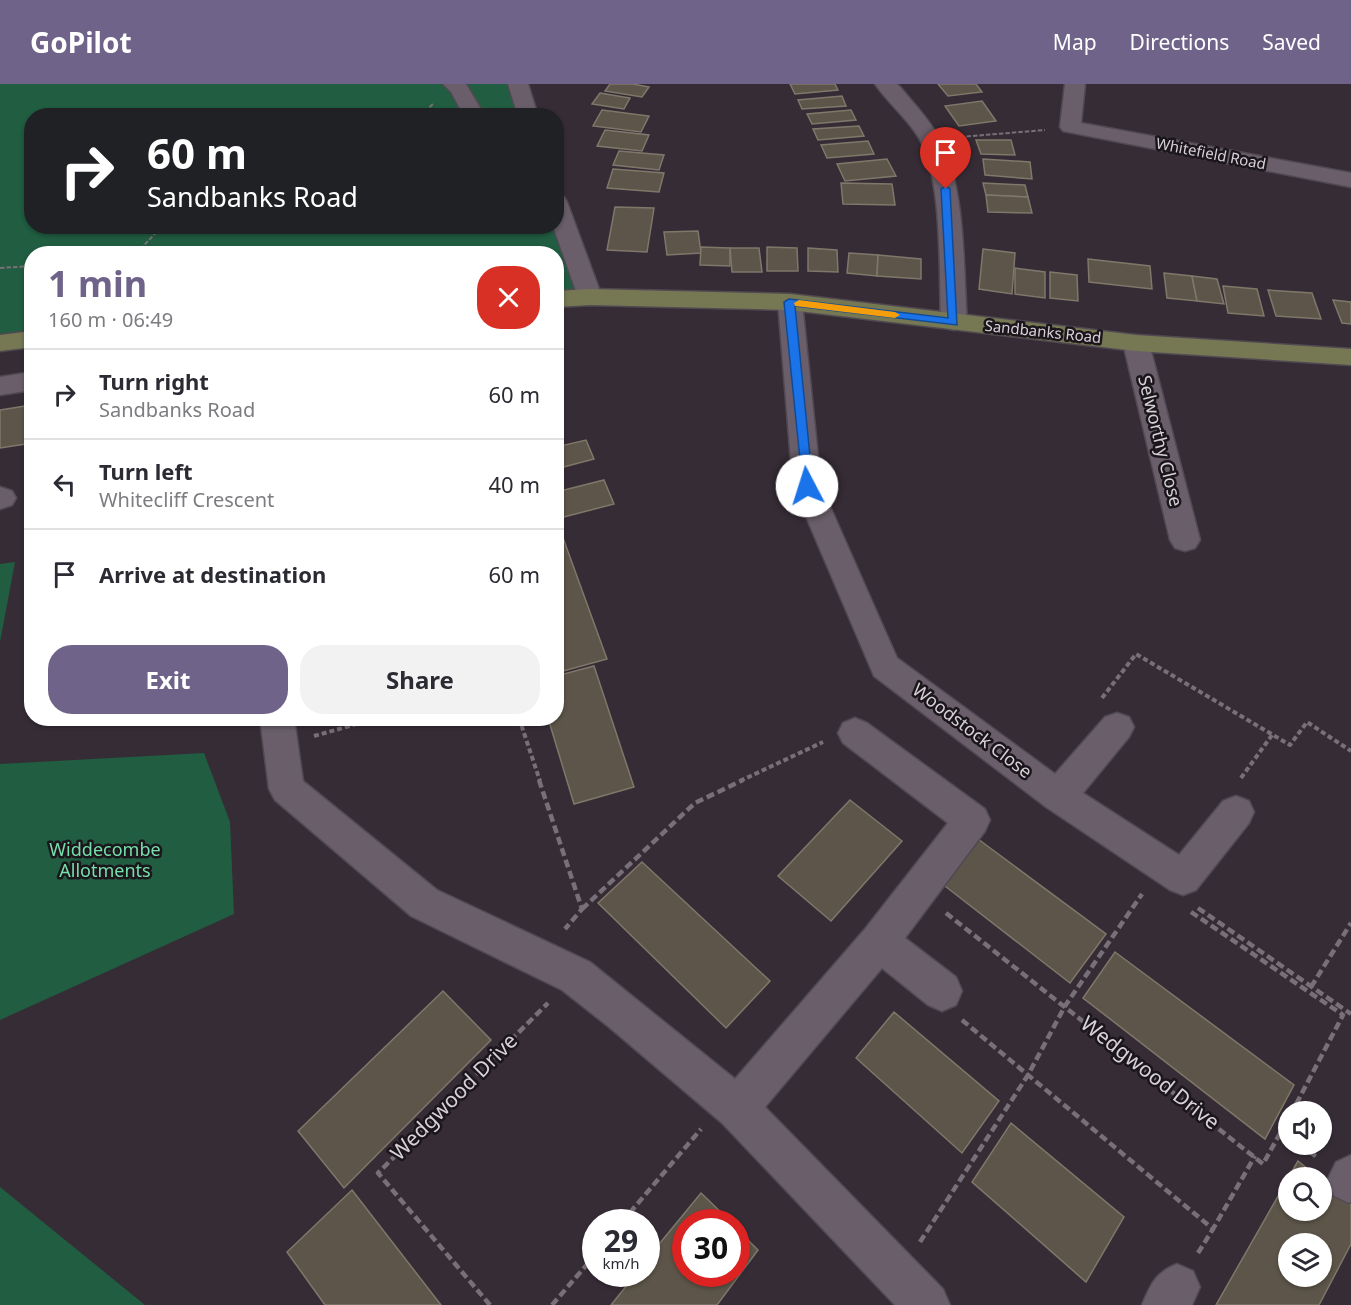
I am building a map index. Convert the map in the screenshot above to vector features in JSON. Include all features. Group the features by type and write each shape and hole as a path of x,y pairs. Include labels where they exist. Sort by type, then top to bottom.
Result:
{"main road":[{"name":"Sandbanks Road","path":"564,299 590,297 789,302 1136,343 1351,357"},
{"path":"0,343 24,340"}],"street":[{"path":"453,84 459,88 470,108"},
{"path":"518,84 526,108"},
{"path":"885,84 894,92 929,138 936,154 946,189 954,322"},
{"name":"Whitefield Road","path":"1075,84 1070,128 1351,180"},
{"path":"564,224 590,297"},
{"name":"Woodstock Close","path":"789,302 807,486 885,667 1186,894"},
{"name":"Selworthy Close","path":"1136,343 1185,540"},
{"path":"0,386 24,382"},
{"path":"1058,796 1116,727"},
{"path":"279,732 288,789 424,903 576,976 732,1104 927,1305"},
{"path":"732,1104 879,942 972,820 855,733"},
{"path":"1186,894 1236,812"},
{"path":"879,942 942,991"}],"path":[{"path":"929,138 1029,132"},
{"path":"143,246 155,234"},
{"path":"0,268 24,266"},
{"path":"1136,654 1290,745 1307,722 1351,751"},
{"path":"279,732 321,726"},
{"path":"522,726 582,909"},
{"path":"542,958 582,909 695,802 841,734 855,733"},
{"path":"1236,812 1230,793 1272,735"},
{"name":"Wedgwood Drive","path":"917,890 1255,1156"},
{"path":"899,1275 1028,1075 1065,1006 1142,893"},
{"path":"1186,894 1187,901 1351,1014"},
{"path":"1186,894 1343,1016 1298,1101"},
{"path":"1311,987 1351,923"},
{"name":"Wedgwood Drive","path":"490,1305 378,1173 576,976"},
{"path":"942,991 955,1014 1213,1229 1255,1156 1263,1164 1278,1138"},
{"path":"634,1209 732,1104"},
{"path":"552,1305 582,1270"}],"green space":[{"path":"0,84 518,84 526,108 24,108 24,234 560,234 590,297 564,299 564,246 24,246 24,340 0,343"},
{"path":"15,562 0,642 0,564"},
{"name":"Widdecombe Allotments","path":"204,753 230,822 234,914 0,1020 0,764"},
{"path":"0,1187 145,1305 0,1305"}],"building":[{"path":"610,84 649,87 642,97 605,91"},
{"path":"790,84 835,84 838,90 795,94"},
{"path":"938,84 976,84 982,92 948,96"},
{"path":"600,93 630,98 624,109 592,104"},
{"path":"842,96 846,106 802,109 798,100"},
{"path":"982,101 996,121 959,126 945,106"},
{"path":"602,110 649,116 641,132 593,126"},
{"path":"851,110 856,120 812,124 807,114"},
{"path":"859,126 864,136 818,140 813,129"},
{"path":"605,130 649,135 642,151 597,146"},
{"path":"976,140 1011,140 1015,155 981,154"},
{"path":"868,141 874,154 827,158 821,145"},
{"path":"619,151 664,155 659,170 613,165"},
{"path":"887,159 896,176 845,181 837,164"},
{"path":"983,159 1030,162 1032,179 985,175"},
{"path":"613,169 664,173 659,192 607,188"},
{"path":"841,183 892,184 895,205 843,204"},
{"path":"983,183 1025,185 1028,197 986,195"},
{"path":"986,195 1028,197 1032,213 988,212"},
{"path":"615,207 654,208 647,252 607,250"},
{"path":"698,231 701,253 667,255 664,232"},
{"path":"701,247 730,248 730,266 700,265"},
{"path":"767,247 797,248 798,271 767,271"},
{"path":"730,248 759,248 762,272 732,272"},
{"path":"808,248 837,250 838,272 808,271"},
{"path":"983,249 1015,253 1012,294 979,289"},
{"path":"849,253 878,255 877,276 847,273"},
{"path":"878,255 921,259 921,279 877,276"},
{"path":"1088,259 1150,266 1152,289 1089,282"},
{"path":"1015,268 1045,272 1045,298 1015,294"},
{"path":"1050,272 1077,275 1078,301 1050,298"},
{"path":"1164,273 1192,276 1197,301 1167,298"},
{"path":"1192,276 1217,279 1224,304 1197,301"},
{"path":"1223,286 1257,289 1264,316 1228,313"},
{"path":"1268,290 1312,293 1321,319 1276,316"},
{"path":"1333,300 1351,302 1351,324 1342,323"},
{"path":"24,406 24,444 0,448 0,410"},
{"path":"586,440 594,459 564,467 564,445"},
{"path":"604,480 614,504 564,517 564,490"},
{"path":"564,541 607,659 564,671"},
{"path":"594,666 634,787 574,804 550,726 564,726 564,674"},
{"path":"850,800 902,841 831,921 778,876"},
{"path":"978,839 1106,934 1070,983 941,883"},
{"path":"642,862 770,981 726,1028 598,903"},
{"path":"1115,952 1294,1085 1285,1101 1278,1101 1278,1115 1265,1139 1083,998"},
{"path":"443,991 491,1040 344,1188 298,1131"},
{"path":"894,1012 999,1101 962,1153 856,1058"},
{"path":"1011,1123 1124,1217 1086,1282 972,1182"},
{"path":"1298,1161 1305,1167 1294,1167"},
{"path":"1332,1188 1351,1203 1351,1244 1332,1280 1332,1233 1278,1233 1278,1287 1328,1287 1319,1305 1216,1305 1278,1196 1278,1221 1332,1221"},
{"path":"352,1190 441,1305 325,1305 287,1252"},
{"path":"701,1193 718,1209 688,1209"},
{"path":"672,1228 672,1287 730,1287 717,1305 611,1305 626,1287 660,1287 660,1243"},
{"path":"750,1242 758,1250 750,1261"}],"slow traffic":[{"path":"799,303 895,315"}],"route":[{"path":"807,486 789,302 954,322 946,189"}]}
